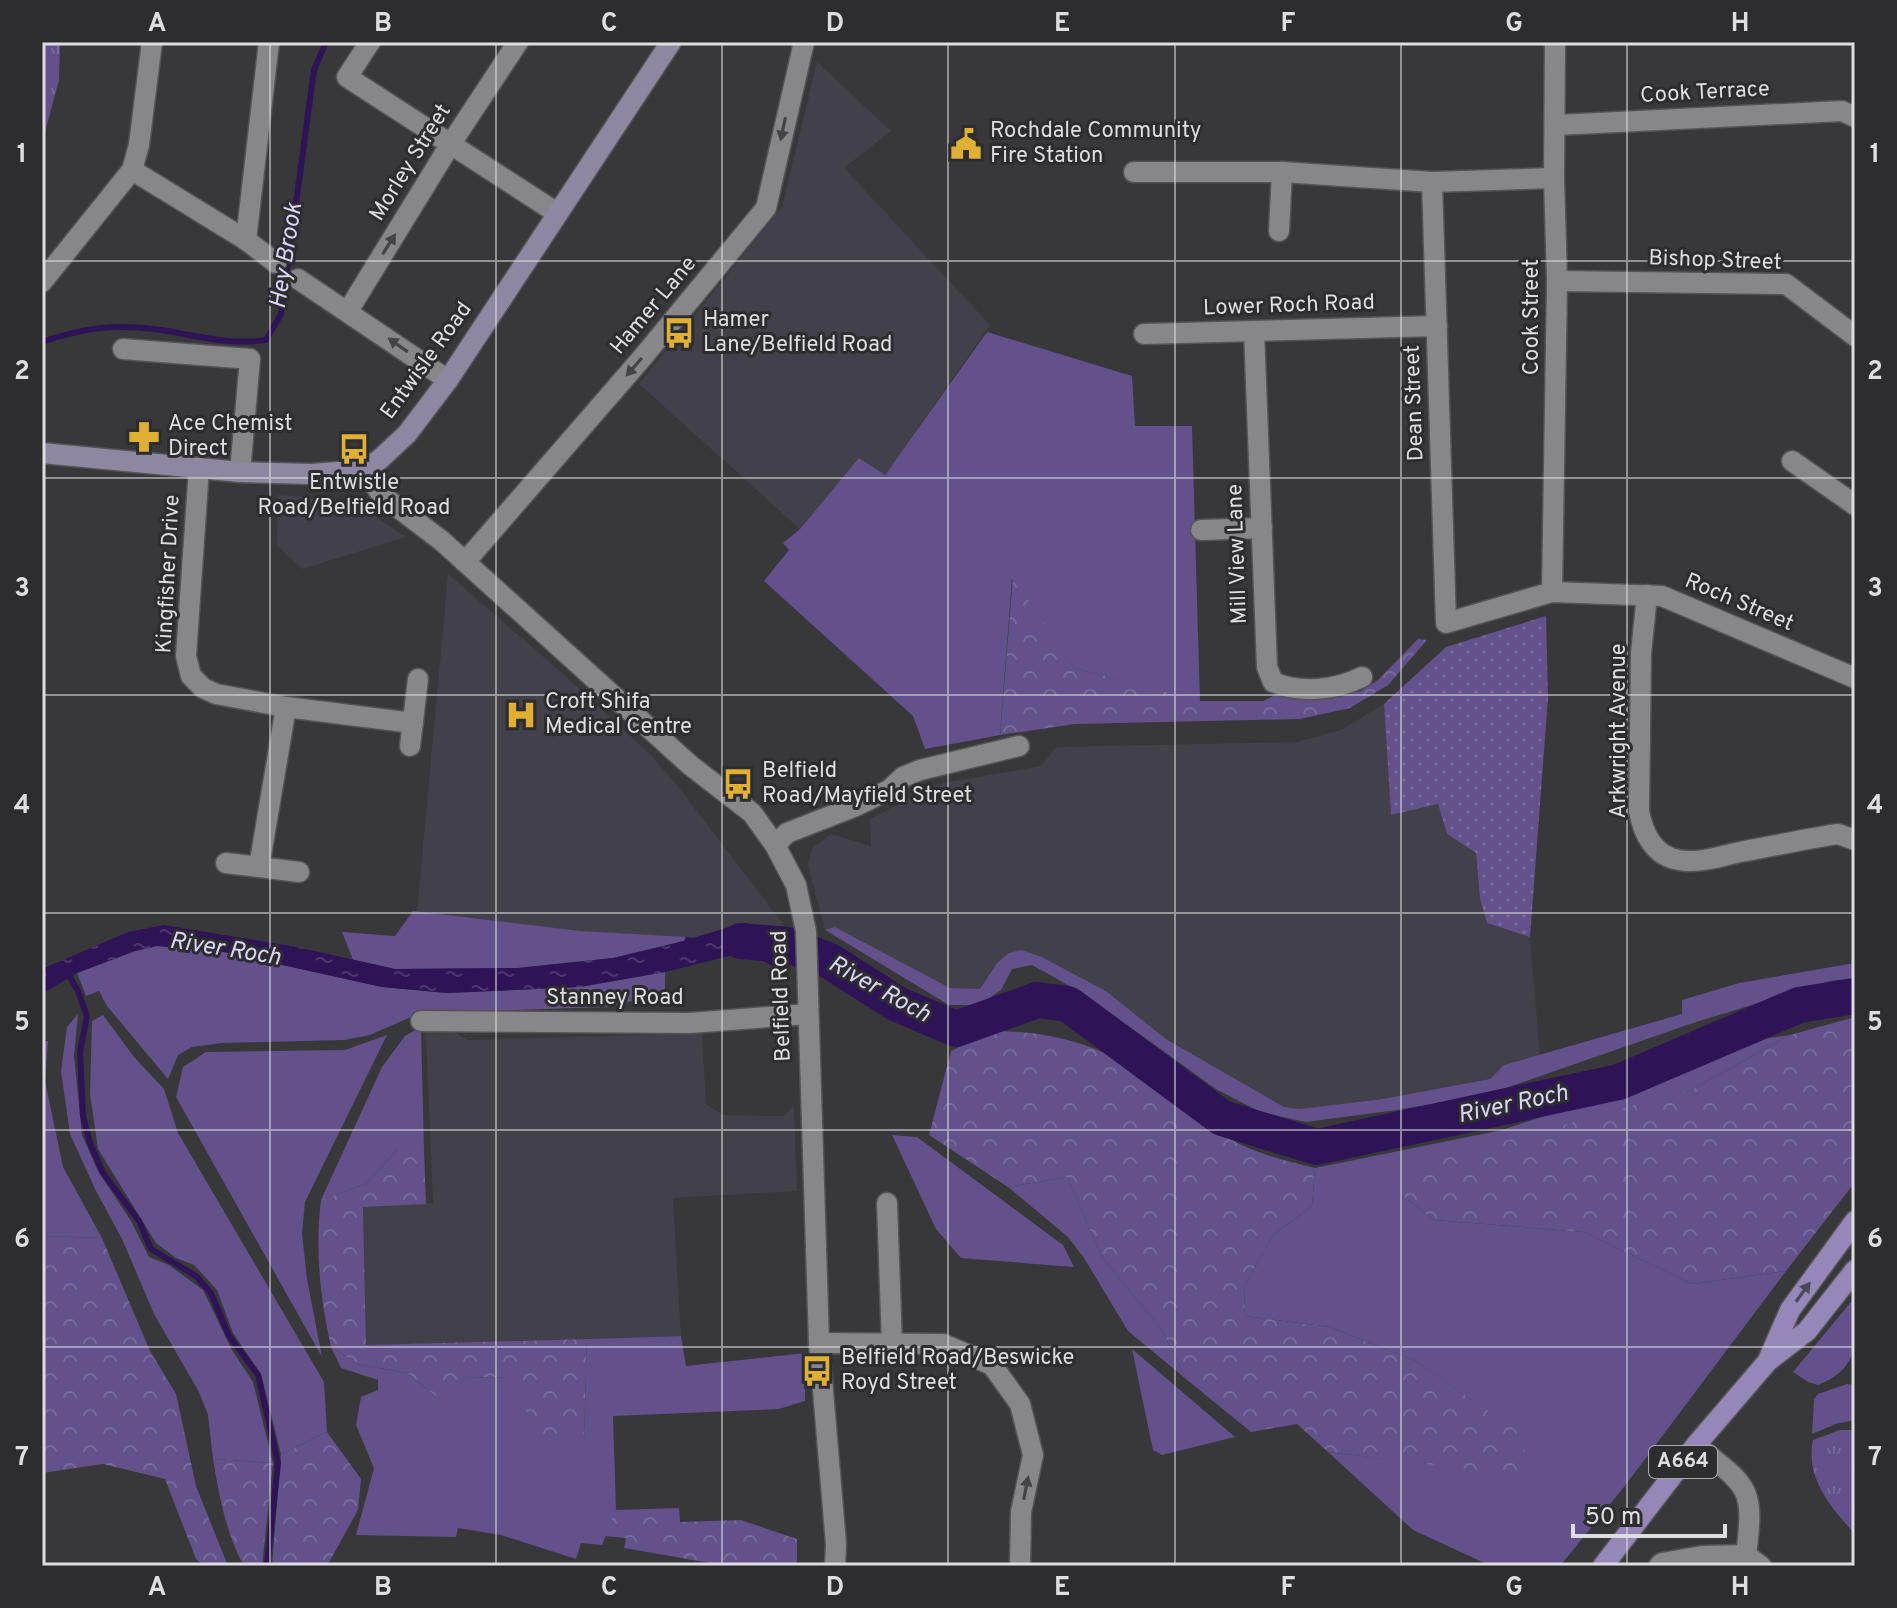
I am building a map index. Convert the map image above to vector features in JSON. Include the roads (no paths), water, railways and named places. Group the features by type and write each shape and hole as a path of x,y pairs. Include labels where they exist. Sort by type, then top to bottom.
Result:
{"main road":[{"name":"Entwisle Road","path":"363,470 407,434 448,380 671,42"},
{"path":"42,453 240,472 312,474 363,470"},
{"name":"A664","path":"1768,1361 1790,1310 1855,1221"},
{"name":"A664","path":"1603,1566 1696,1445 1768,1361 1807,1331 1855,1270"}],"street":[{"path":"42,282 132,170 139,145 152,42"},
{"path":"246,240 269,42"},
{"path":"370,42 347,77 557,213"},
{"name":"Morley Street","path":"348,311 450,145 518,42"},
{"name":"Cook Street","path":"1552,592 1557,281 1555,42"},
{"name":"Hamer Lane","path":"465,562 642,358 766,208 802,47"},
{"name":"Cook Terrace","path":"1557,125 1842,111 1855,117"},
{"path":"132,170 246,240 276,263"},
{"path":"1134,172 1282,172 1432,182 1554,178"},
{"path":"1279,231 1282,172"},
{"name":"Dean Street","path":"1432,182 1446,623"},
{"path":"298,279 448,380"},
{"name":"Bishop Street","path":"1557,281 1786,284 1855,336"},
{"name":"Lower Roch Road","path":"1144,334 1437,326"},
{"name":"Mill View Lane","path":"1254,331 1267,667 1273,682 1284,687 1333,687 1362,677"},
{"path":"123,349 250,359 240,472"},
{"path":"1792,461 1855,505"},
{"name":"Kingfisher Drive","path":"199,468 186,656 191,676 203,688 216,694 286,707 413,723"},
{"name":"Belfield Road","path":"363,470 384,497 465,562 690,765 752,813 775,845 796,885 806,931 819,1343 836,1544 835,1566"},
{"path":"1201,530 1262,528"},
{"name":"Roch Street","path":"1446,623 1552,592 1662,596 1855,678"},
{"name":"Arkwright Avenue","path":"1647,595 1641,653 1639,811 1642,829 1651,842 1663,855 1679,860 1705,859 1838,834 1855,840"},
{"path":"410,746 418,679"},
{"path":"259,867 286,707"},
{"path":"775,845 787,833 856,806 920,770 1019,746"},
{"path":"226,863 299,872"},
{"name":"Stanney Road","path":"421,1021 690,1023 808,1014"},
{"path":"887,1203 892,1344"},
{"path":"819,1343 943,1344 992,1365 1020,1404 1033,1455 1021,1512 1020,1566"},
{"path":"1659,1566 1702,1556 1754,1560 1751,1508 1747,1493 1734,1477 1696,1445"}],"water":[{"path":"742,923 787,929 788,974 763,961 737,954 665,972 580,987 447,993 382,987 219,951 157,946 77,973 42,994 42,969 128,932 164,925 297,947 395,969 518,968 613,958"}],"waterway":[{"name":"Hey Brook","path":"42,342 84,330 110,327 154,329 223,340 266,340 281,314 314,70 326,42"},
{"name":"River Roch","path":"741,941 788,945 828,960 897,1004 956,1029 1037,1000 1068,1004 1222,1118 1317,1147 1619,1082 1799,1005 1855,996"},
{"path":"67,972 87,1016 80,1052 83,1116 103,1173 139,1221 151,1249 196,1276 211,1293 229,1336 258,1375 278,1463 267,1566"}],"place":[{"name":"Rochdale Community Fire Station","path":"966,144"},
{"name":"Hamer Lane/Belfield Road","path":"679,333"},
{"name":"Ace Chemist Direct","path":"144,437"},
{"name":"Entwistle Road/Belfield Road","path":"354,449"},
{"name":"Croft Shifa Medical Centre","path":"521,715"},
{"name":"Belfield Road/Mayfield Street","path":"738,784"},
{"name":"Belfield Road/Beswicke Royd Street","path":"817,1371"}]}
